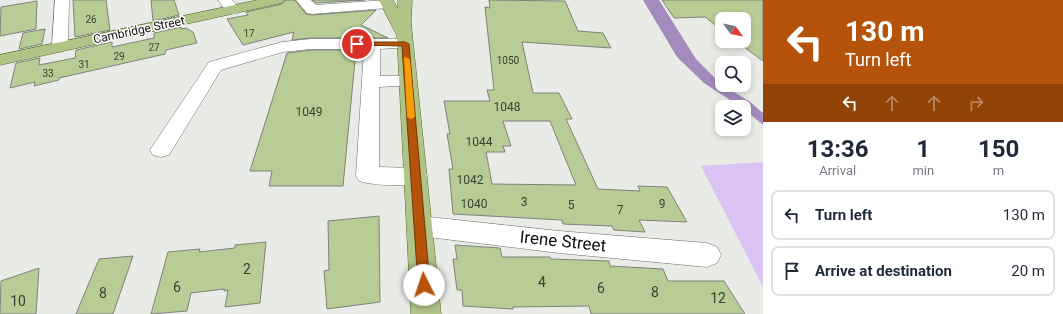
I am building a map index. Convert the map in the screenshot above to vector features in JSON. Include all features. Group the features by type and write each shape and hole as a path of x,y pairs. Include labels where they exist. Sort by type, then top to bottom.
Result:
{"main road":[{"name":"Cambridge Street","path":"0,60 229,5 268,1"},
{"path":"393,1 405,42 426,314"}],"street":[{"path":"60,46 62,0"},
{"path":"303,0 312,10 393,1"},
{"path":"161,150 216,66 282,47 311,44 372,44 405,42"},
{"path":"372,44 367,175 416,176"},
{"path":"371,82 408,82"},
{"name":"Irene Street","path":"420,226 707,255"}],"shaded area":[{"path":"643,0 659,0 696,59 715,78 715,90 704,83 677,57"},
{"path":"718,92 734,92 747,100 730,100"},
{"path":"751,103 763,113 763,125 751,115"},
{"path":"763,162 763,287 701,166"}],"building":[{"path":"73,0 106,0 110,30 75,37"},
{"path":"151,0 174,0 179,15 153,21"},
{"path":"285,0 295,0 306,14 312,15 376,10 361,25 388,38 311,38 292,40 294,32 243,45 227,19 248,15 246,12 282,4"},
{"path":"312,0 365,0 316,3"},
{"path":"489,0 565,1 578,31 603,33 611,48 522,42 533,93 559,93 572,119 566,119 598,189 640,191 638,186 667,187 687,222 639,220 645,232 614,230 612,226 563,224 562,220 453,214 449,169 453,169 447,134 450,134 444,101 490,101 487,90 494,90 485,7 490,8","holes":["503,121 550,121 576,185 492,184 486,152 505,152 503,146 511,146"]},
{"path":"662,0 763,0 763,61 745,48 751,48 751,12 715,12 715,25 705,17 674,18"},
{"path":"37,1 36,29 0,36 1,7"},
{"path":"181,27 181,29 186,28 193,32 197,43 166,50 165,54 59,78 59,80 34,86 35,82 10,88 16,63 40,58 39,65 75,58 76,50 112,42 112,47 154,38 154,33"},
{"path":"45,29 42,44 19,49 23,33"},
{"path":"311,50 356,50 343,186 269,186 272,171 250,171 287,53"},
{"path":"379,216 380,302 327,309 324,271 329,270 328,221"},
{"path":"266,242 260,303 225,307 228,290 224,291 224,289 191,293 187,311 151,314 168,252 200,249 199,252 235,248 235,245"},
{"path":"455,245 500,248 502,257 550,257 551,259 609,261 610,266 663,269 668,281 724,281 745,314 591,314 589,306 513,307 513,309 463,306 462,290 457,290 453,259 457,259"},
{"path":"133,256 113,314 76,314 99,259"},
{"path":"39,268 36,314 0,314 1,281"}],"slow traffic":[{"path":"407,59 411,117"}],"route":[{"path":"357,44 405,44 424,285"}]}
